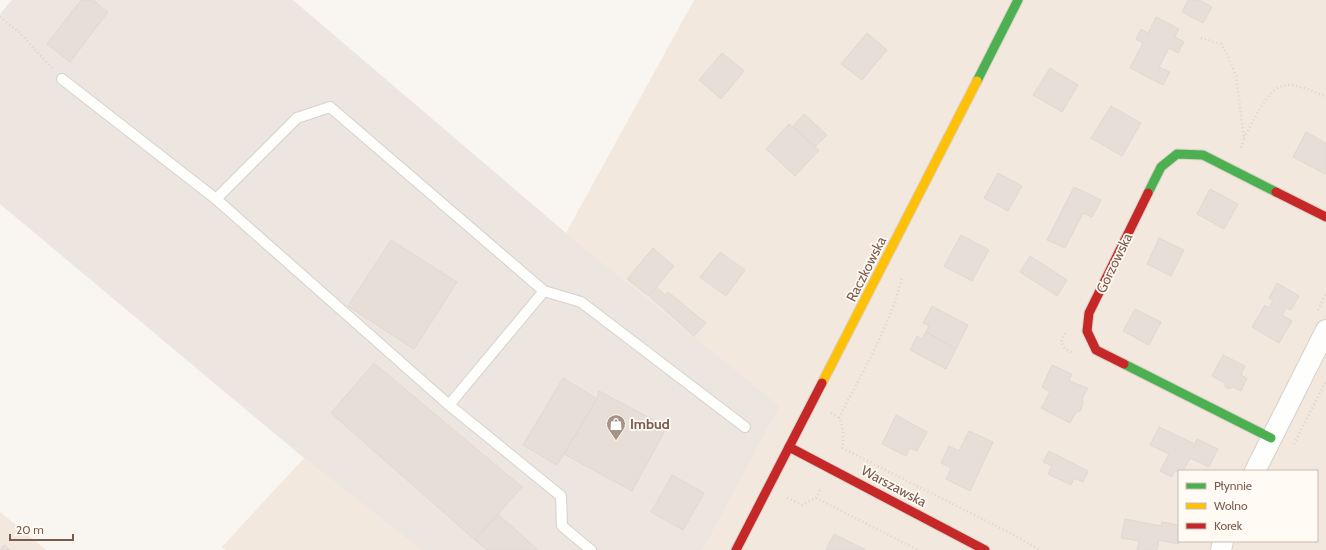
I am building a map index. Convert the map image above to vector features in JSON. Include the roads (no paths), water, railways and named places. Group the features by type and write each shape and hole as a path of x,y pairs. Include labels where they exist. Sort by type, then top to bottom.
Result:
{"street":[{"name":"Raczkowska","path":"736,550 1018,0"},
{"name":"Gorzowska","path":"1271,438 1096,350 1087,331 1089,314 1160,167 1177,154 1203,155 1326,217"},
{"path":"1255,470 1326,330"},
{"name":"Warszawska","path":"790,447 985,550"}],"lane":[{"path":"62,79 216,198 449,405 561,496 562,526 591,550"},
{"path":"216,198 297,118 330,107 544,291 581,302 745,427"},
{"path":"449,405 544,291"}],"place":[{"name":"Imbud","path":"616,441"}]}
